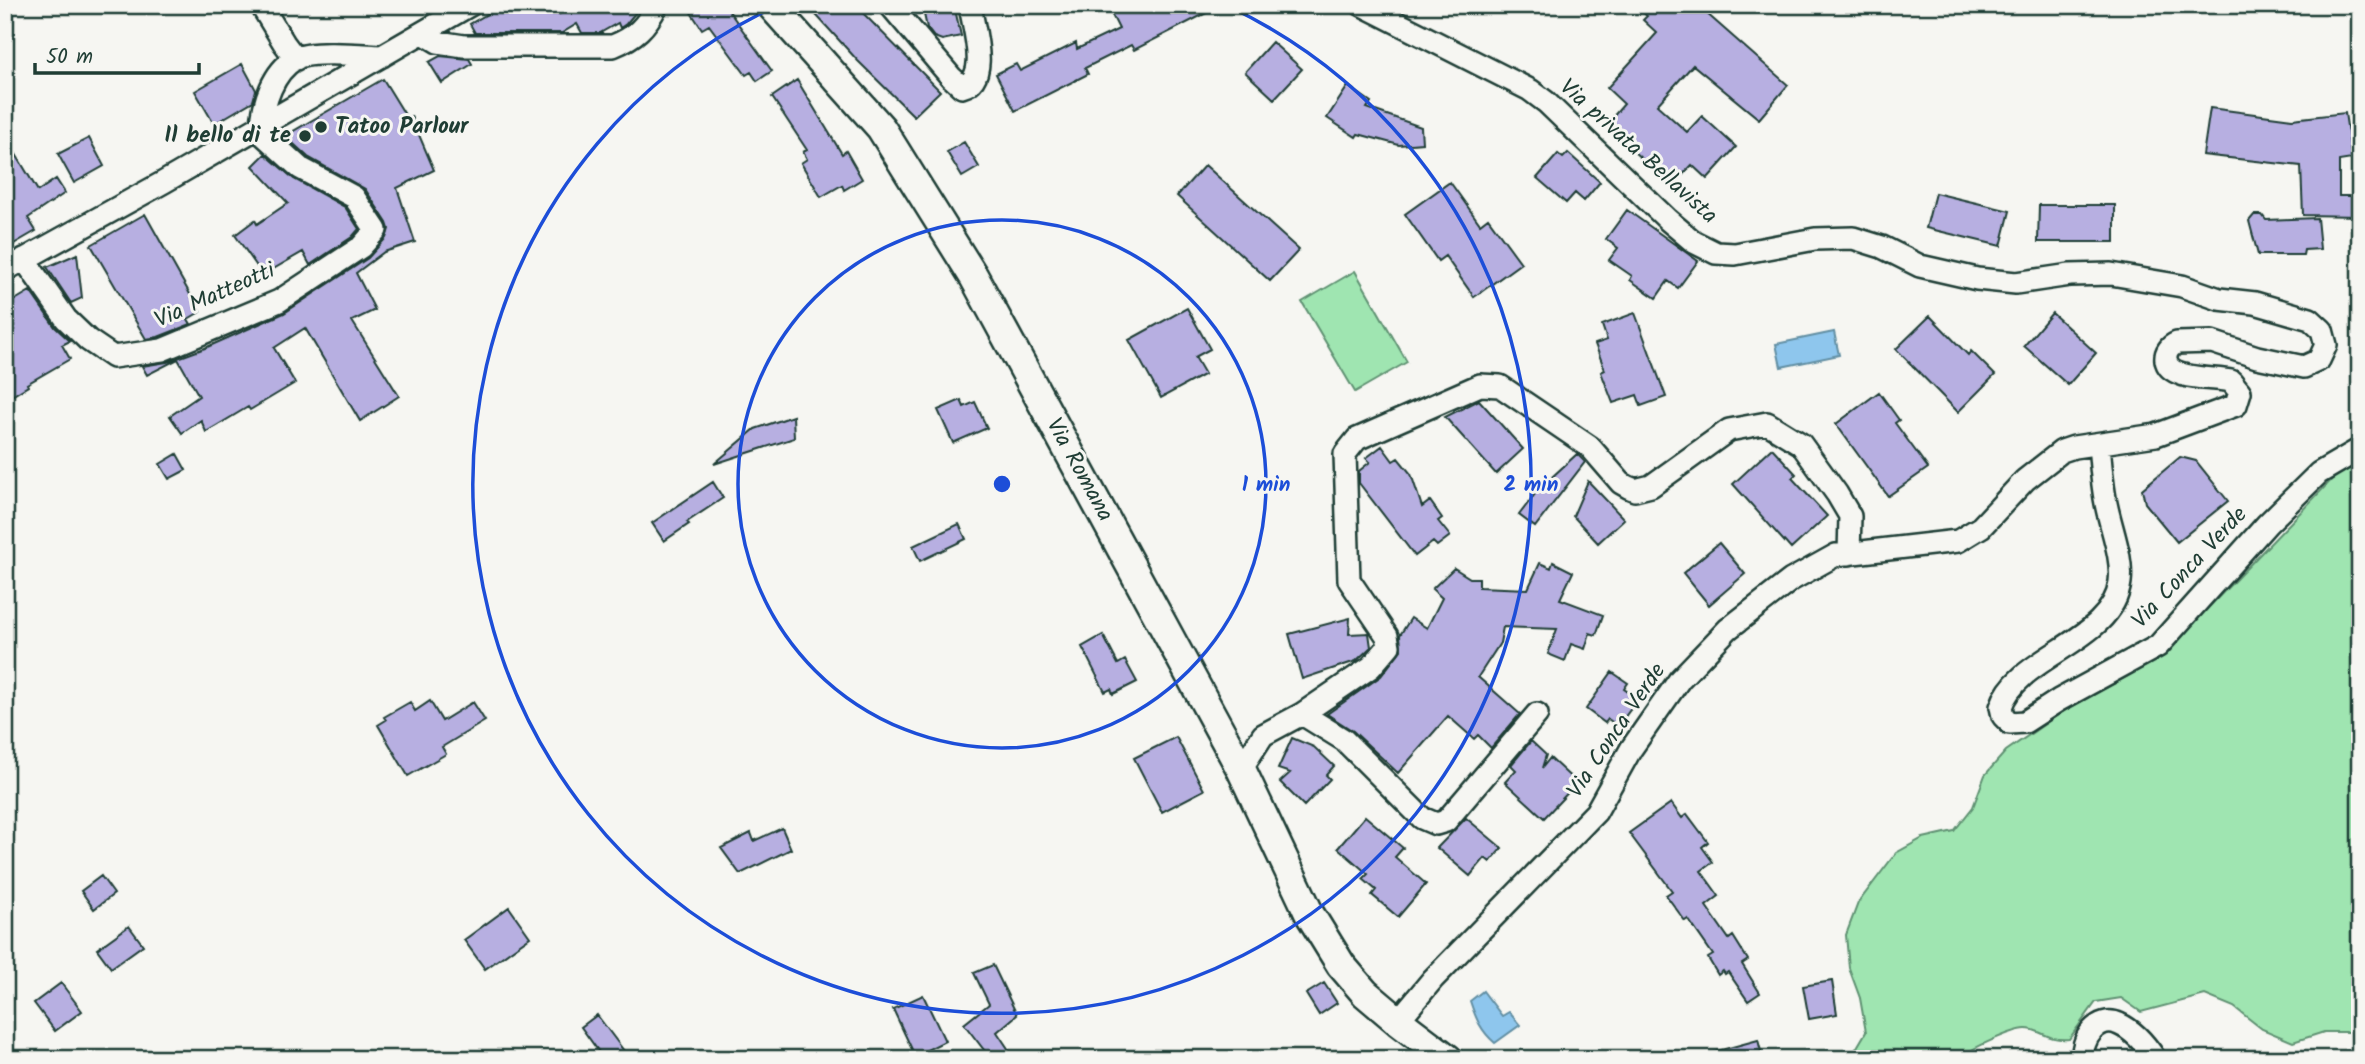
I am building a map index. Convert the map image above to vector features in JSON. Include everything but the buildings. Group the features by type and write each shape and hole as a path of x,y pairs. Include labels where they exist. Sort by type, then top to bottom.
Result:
{"street":[{"path":"261,5 296,59"},
{"path":"5,270 470,5"},
{"path":"423,33 438,42 464,46 613,46 632,38 647,24 657,5"},
{"path":"890,5 951,78 962,87 970,85 976,78 980,65 970,5"},
{"name":"Via privata Bellavista","path":"1362,5 1531,90 1668,220 1694,242 1716,254 1735,254 1815,239 1853,238 1882,247 1920,266 1977,279 2016,283 2070,275 2111,274 2182,286"},
{"name":"Via Romana","path":"780,9 881,128 974,277 1241,769 1309,913 1341,965 1365,992 1398,1021 1448,1059"},
{"path":"260,127 263,107 271,89 282,72 296,59 331,55 382,56"},
{"name":"Via Matteotti","path":"24,259 66,319 88,340 113,357 162,350 279,301 361,247 376,230 354,197 300,168 260,127"},
{"name":"Via Conca Verde","path":"1398,1021 1433,979 1596,811 1631,748 1680,679 1728,629 1791,580 1836,555 1958,541 1982,527 2025,480 2062,451 2156,435 2236,405 2240,392 2231,381 2181,375 2171,370 2166,355 2176,342 2212,342 2257,357 2304,367 2319,360 2323,353 2325,337 2317,323 2310,319 2255,303 2219,299 2182,286"},
{"path":"1241,769 1263,735 1302,714 1371,667 1389,646 1387,636 1349,580 1346,454 1357,439 1480,386 1500,386 1590,447 1621,483 1635,489 1651,486 1729,430 1767,423 1801,444 1837,494 1850,516 1849,554"},
{"name":"Via Conca Verde","path":"2099,444 2102,483 2119,565 2120,581 2115,598 2105,615 2091,628 2014,682 2001,707 2003,716 2010,723 2025,722 2059,700 2158,646 2266,524 2319,473 2360,449"},
{"path":"1302,714 1344,740 1426,822 1436,824 1449,817 1537,714"},
{"path":"2084,1059 2082,1052 2087,1034 2099,1024 2116,1022 2134,1033 2155,1059"}],"green space":[{"path":"1355,271 1407,362 1355,392 1302,302"},
{"path":"2360,463 2360,1038 2356,1032 2324,1032 2293,1042 2262,1029 2234,1007 2205,995 2141,1012 2121,998 2096,1002 2069,1039 2049,1037 2026,1029 1991,1041 1960,1059 1850,1059 1866,1032 1860,998 1849,968 1846,935 1858,903 1896,853 1923,838 1954,831 1973,807 1985,775 2006,751 2062,712 2159,659 2342,469"}],"water":[{"path":"1834,332 1839,355 1781,367 1776,344"},
{"path":"1483,991 1502,1016 1509,1012 1520,1025 1495,1043 1480,1024 1470,1001"}],"place":[{"name":"Tatoo Parlour","path":"321,127"},
{"name":"Il bello di te","path":"305,136"}]}
